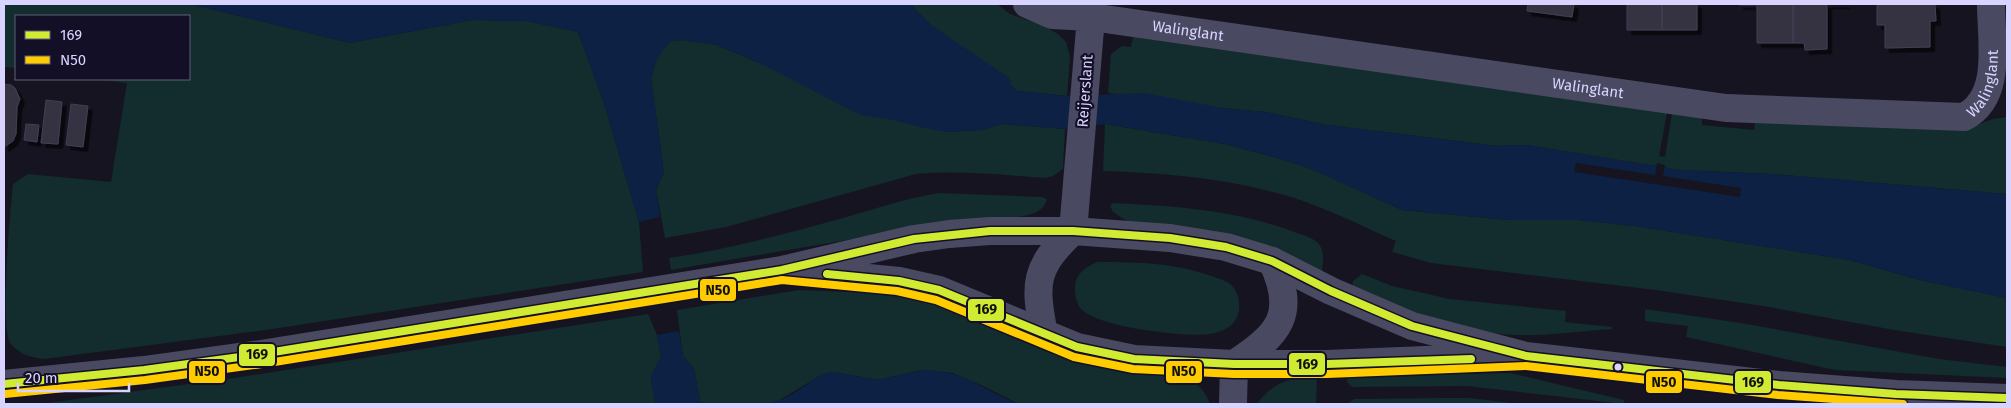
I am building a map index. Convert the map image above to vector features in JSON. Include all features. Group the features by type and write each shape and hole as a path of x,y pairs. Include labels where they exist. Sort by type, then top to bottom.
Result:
{"street":[{"path":"1027,4 1052,15 1091,17"},
{"name":"Walinglant","path":"1091,17 1726,108 1964,117 1973,112 1986,96 1992,78 1991,4"},
{"name":"Reijerslant","path":"1073,231 1091,17"},
{"path":"4,384 144,370 261,354 640,294 782,270 914,239 990,231 1073,231 1205,243 1272,261 1331,291 1412,326 1526,356 1779,385 1896,394 2007,398"},
{"path":"1044,334 1037,286 1042,270 1054,249 1073,231"},
{"path":"1234,364 1260,347 1276,328 1280,319 1284,304 1281,281 1272,261"},
{"path":"782,270 899,281 939,290 1077,347 1134,360 1234,364 1327,364 1526,356"},
{"path":"1233,404 1234,364"}],"green space":[{"path":"4,4 190,4 350,43 472,20 527,21 578,32 604,103 639,222 643,272 266,330 44,359 26,355 10,343 7,332 7,267 13,184 28,174 111,182 127,83 103,80 190,80 190,15 15,15 15,68 4,67"},
{"path":"910,4 997,4 1010,14 1042,25 1058,34 1066,42 1070,57 1067,96 1018,91 931,25"},
{"path":"1133,37 1667,113 1659,156 1665,157 1672,113 1702,118 1702,125 1754,130 1755,122 1963,130 1993,119 2007,117 2007,194 1771,174 1680,170 1527,145 1497,146 1327,125 1265,112 1108,93 1111,54 1122,46 1131,47"},
{"path":"676,40 717,45 894,120 948,132 981,130 1002,124 1065,129 1063,169 1053,176 1046,178 965,173 916,174 726,227 665,238 656,190 664,172 651,79 658,58 667,44"},
{"path":"1105,124 1225,144 1281,159 1312,169 1402,210 1509,220 1578,220 1635,226 1850,260 1920,280 2007,298 2007,347 1656,290 1431,263 1392,252 1396,241 1334,213 1285,195 1208,179 1103,171"},
{"path":"939,193 1042,197 1047,199 1044,206 1038,211 1024,216 976,220 671,270 669,258 757,241"},
{"path":"1113,203 1205,210 1250,219 1307,236 1318,243 1323,253 1322,272 1275,249 1128,222 1113,212 1110,206"},
{"path":"1098,262 1143,263 1172,266 1200,272 1223,280 1233,287 1238,296 1239,310 1235,320 1229,327 1210,334 1199,335 1148,331 1098,319 1081,309 1076,299 1075,288 1079,274"},
{"path":"1362,274 1392,286 1450,299 1566,311 1565,322 1612,327 1612,329 1516,335 1494,334 1452,326 1412,313 1352,289 1353,281"},
{"path":"799,290 876,293 931,301 1184,375 1200,387 1210,404 1019,404 952,373 922,370 878,380 833,372 823,374 778,401 766,404 705,404 700,401 694,369 683,356 677,310"},
{"path":"1645,309 1741,323 1939,359 2007,367 2007,378 1835,370 1686,337 1688,326 1645,321"},
{"path":"648,314 657,335 661,357 651,376 655,404 40,404 234,378"},
{"path":"1510,373 1624,400 1624,404 1467,386 1352,387 1347,382 1348,376"},
{"path":"1317,377 1316,404 1257,404 1270,390 1283,382 1298,378"},
{"path":"1470,398 1520,404 1347,404 1354,399"}],"water":[{"path":"190,4 910,4 931,25 1009,78 1012,87 1018,91 1067,96 1145,93 1222,108 1265,112 1327,125 1497,146 1527,145 1680,170 1771,174 2007,194 2007,298 1920,280 1850,260 1635,226 1578,220 1509,220 1402,210 1312,169 1281,159 1225,144 1106,124 1065,129 1003,124 981,130 948,132 925,128 894,120 860,115 762,64 717,45 684,40 672,41 662,51 654,66 651,79 664,172 656,190 660,217 639,222 604,103 578,32 527,21 472,20 350,43"},
{"path":"679,331 683,356 694,369 700,401 705,404 655,404 651,376 661,357 657,335"},
{"path":"922,370 949,373 961,377 1019,404 766,404 793,394 822,374 833,372 878,380"}],"pier":[{"path":"1576,163 1655,175 1657,163 1665,165 1663,176 1741,188 1740,197 1574,172"}],"building":[{"path":"1528,4 1574,4 1572,17 1527,11"},
{"path":"1627,4 1662,4 1662,30 1627,30"},
{"path":"1662,4 1697,4 1697,30 1662,30"},
{"path":"1739,4 1793,4 1793,43 1757,43 1757,5"},
{"path":"1793,4 1827,4 1827,49 1805,50 1804,43 1793,43"},
{"path":"1877,4 1935,4 1936,21 1930,21 1930,47 1885,48 1885,25 1877,25"},
{"path":"4,84 15,88 20,99 17,107 16,134 13,141 4,147"},
{"path":"46,100 62,102 58,144 41,143"},
{"path":"71,104 88,106 83,147 66,145"},
{"path":"26,124 39,125 37,142 24,140"}],"transit line":[{"name":"169","path":"4,384 144,370 261,354 782,270 914,239 990,231 1073,231 1170,238 1226,247 1272,261 1331,291 1412,326 1526,356 1779,385 1896,394 2007,398"},
{"name":"169","path":"827,274 899,281 939,290 1077,347 1134,359 1234,364 1327,364 1471,359"},
{"name":"N50","path":"5,394 145,380 262,364 782,280 897,291 936,300 1074,357 1133,369 1234,374 1327,374 1526,366 1778,395 1903,404"}]}
